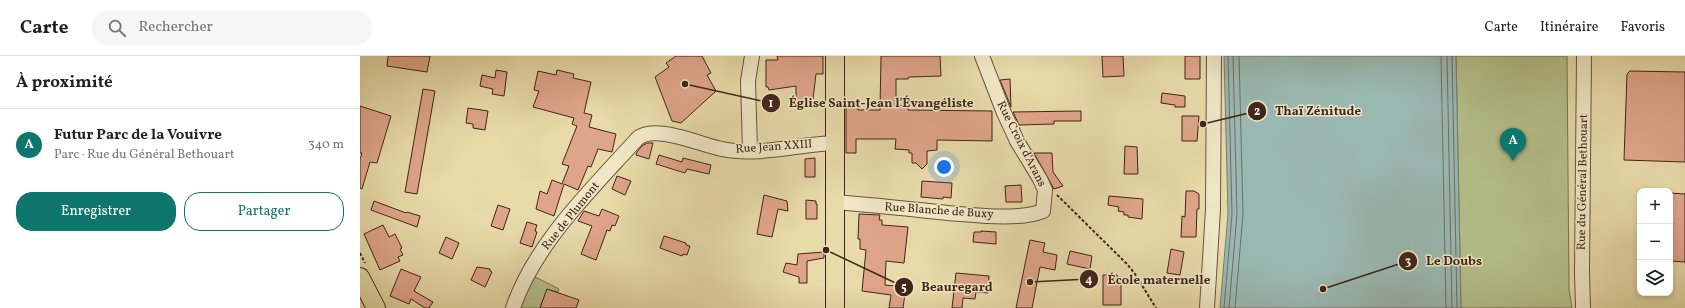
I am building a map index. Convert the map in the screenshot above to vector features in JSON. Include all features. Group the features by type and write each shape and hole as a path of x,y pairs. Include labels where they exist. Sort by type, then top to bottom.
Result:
{"main road":[{"path":"835,56 835,308"},
{"path":"360,277 376,308"}],"street":[{"path":"750,151 748,81 752,56"},
{"name":"Rue Croix d'Arans","path":"982,56 1004,113 1017,141 1040,178 1045,190 1043,211"},
{"path":"1207,308 1213,209 1214,56"},
{"name":"Rue du Général Bethouart","path":"1583,308 1584,56"},
{"name":"Rue Jean XXIII","path":"643,134 656,132 722,150 750,151 835,143"},
{"name":"Rue de Plumont","path":"513,308 532,268 563,223 582,199 643,134"},
{"name":"Rue Blanche de Buxy","path":"835,202 979,216 1036,214 1043,211"}],"path":[{"path":"1045,190 1051,188 1071,210 1118,254 1135,274 1156,308"}],"green space":[{"path":"1456,56 1567,56 1569,289 1572,308 1461,308"},
{"path":"535,277 559,289 558,292 547,289 540,308 516,308"}],"water":[{"path":"1224,56 1456,56 1461,308 1220,308 1228,214"}],"building":[{"path":"388,56 430,56 427,72 387,66"},
{"path":"676,56 702,56 711,73 707,75 716,91 681,123 672,121 655,77 669,67 666,63"},
{"path":"777,56 823,56 823,74 816,74 813,99 807,98 807,106 796,105 796,86 769,90 768,87 766,87 766,60 778,60"},
{"path":"881,56 940,56 941,76 896,79 896,106 908,105 908,110 992,111 992,141 937,140 937,150 927,151 927,164 922,169 916,163 912,163 912,153 909,153 909,150 895,149 896,139 856,139 856,153 846,153 846,103 858,102 858,110 880,110"},
{"path":"1102,56 1123,56 1124,76 1103,77"},
{"path":"1185,56 1200,56 1200,79 1185,79"},
{"path":"496,70 507,72 504,96 492,94 493,89 480,86 482,75 495,78"},
{"path":"557,70 574,74 573,78 591,82 584,113 592,115 589,127 616,134 612,152 598,149 591,167 588,166 578,190 564,184 554,216 536,209 540,191 547,194 552,180 562,184 569,166 562,164 577,126 572,124 574,118 533,107 539,91 534,90 538,71 556,75"},
{"path":"1630,71 1685,72 1685,162 1624,160 1627,74"},
{"path":"1010,79 1011,107 1000,80"},
{"path":"423,89 435,91 417,194 405,192"},
{"path":"1162,93 1185,96 1185,107 1175,107 1175,105 1161,103"},
{"path":"360,106 391,116 377,163 370,162 362,189 360,188 360,159 362,153 360,153"},
{"path":"468,108 488,111 485,130 473,128 473,124 466,123"},
{"path":"1081,111 1081,121 1054,121 1054,124 1019,125 1013,112"},
{"path":"1182,116 1199,116 1197,141 1182,141"},
{"path":"647,143 653,143 649,159 636,155 642,146"},
{"path":"1125,146 1137,147 1138,174 1124,174"},
{"path":"1034,153 1052,153 1053,172 1063,186 1054,189"},
{"path":"659,155 682,162 683,158 711,165 709,174 687,169 685,173 656,164"},
{"path":"815,158 815,177 805,177 805,159"},
{"path":"617,176 631,181 625,195 612,189"},
{"path":"922,181 952,183 951,198 943,197 943,199 921,197"},
{"path":"1021,185 1022,202 1006,202 1005,186"},
{"path":"1186,191 1194,191 1199,194 1196,237 1181,237 1182,216 1185,217"},
{"path":"1673,193 1685,194 1685,262 1673,261"},
{"path":"764,195 787,201 788,211 778,209 772,237 757,234"},
{"path":"1109,196 1143,199 1142,219 1128,217 1128,215 1124,215 1124,212 1118,211 1119,207 1108,205"},
{"path":"806,200 816,201 817,219 806,219"},
{"path":"374,201 406,213 420,216 417,227 371,210"},
{"path":"498,205 510,209 503,230 491,226"},
{"path":"602,209 619,216 615,226 612,225 610,231 607,230 596,260 581,254 592,226 578,221 584,211 599,216"},
{"path":"859,214 880,215 879,220 882,220 882,225 908,227 904,263 886,261 885,285 906,287 903,308 889,308 891,295 862,291 866,250 860,249 860,239 858,239"},
{"path":"527,222 537,225 535,231 537,232 532,247 520,243"},
{"path":"383,225 389,237 395,234 402,248 400,249 403,255 398,257 400,261 380,270 364,234"},
{"path":"974,232 996,232 996,244 973,242"},
{"path":"664,236 686,243 686,245 690,246 687,255 683,254 682,256 660,248"},
{"path":"446,237 459,243 452,259 439,253"},
{"path":"1030,240 1045,243 1043,252 1057,255 1055,270 1040,267 1032,308 1016,308"},
{"path":"1171,249 1184,252 1180,275 1167,273"},
{"path":"1070,251 1092,256 1090,269 1067,264"},
{"path":"824,252 824,258 807,261 807,283 799,283 799,277 783,272 786,263 797,265 798,254"},
{"path":"477,267 490,269 492,272 485,287 471,280"},
{"path":"401,269 421,277 414,291 433,302 429,308 425,308 411,299 409,304 390,296"},
{"path":"956,273 989,276 988,293 976,292 975,299 963,298 962,308 952,308"},
{"path":"1103,275 1117,275 1121,282 1121,305 1103,305"},
{"path":"547,289 579,300 576,308 540,308"}],"place":[{"name":"Église Saint-Jean l'Évangéliste","path":"685,84"},
{"name":"Thaï Zénitude","path":"1203,124"},
{"name":"Futur Parc de la Vouivre","path":"1513,161"},
{"name":"Beauregard","path":"826,250"},
{"name":"École maternelle","path":"1030,282"},
{"name":"Le Doubs","path":"1323,289"}]}
